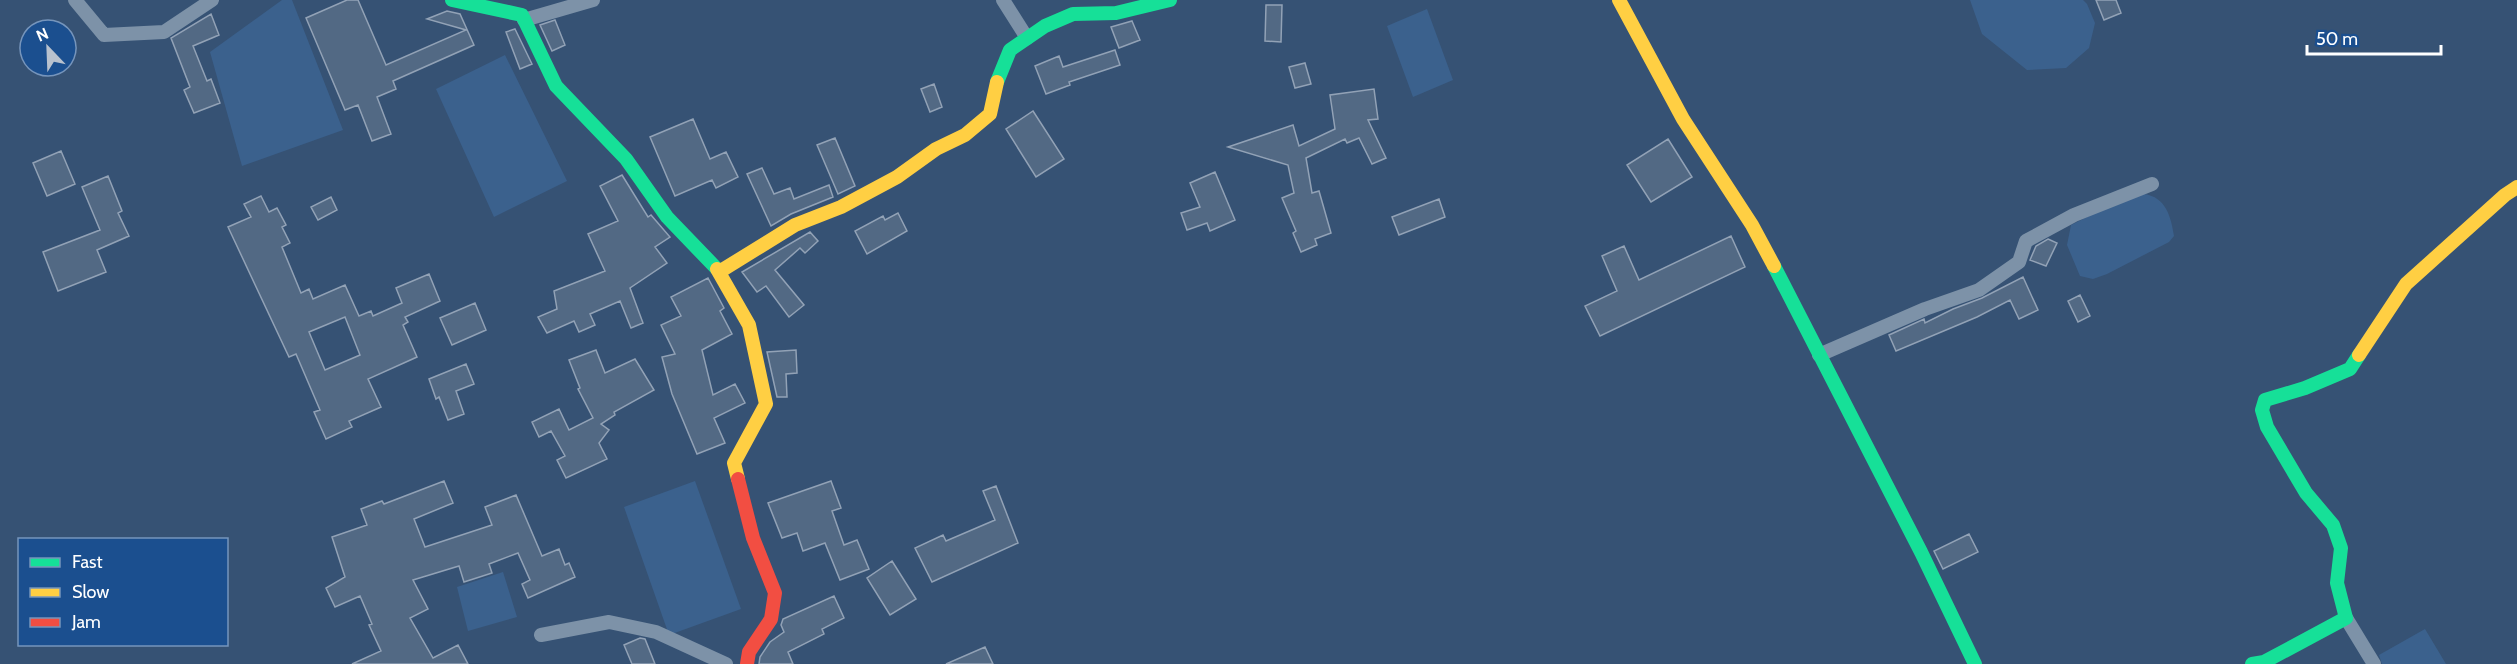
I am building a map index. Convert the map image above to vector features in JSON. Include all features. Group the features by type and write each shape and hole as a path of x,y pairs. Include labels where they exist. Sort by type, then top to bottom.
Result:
{"street":[{"path":"75,0 104,35 164,32 212,0"},
{"path":"452,0 522,15 556,86 626,159 667,217 719,272 749,325 766,404 734,463 753,538 775,593 771,619 749,652 747,664"},
{"path":"524,20 593,0"},
{"path":"1003,0 1027,38"},
{"path":"719,272 795,225 841,207 897,177 936,149 965,135 990,114 997,82 1010,50 1045,26 1073,14 1116,13 1170,0"},
{"path":"1619,0 1683,119 1752,225 1921,552 1976,664"},
{"path":"1819,355 1925,309 1979,290 2019,262 2026,241 2074,215 2152,184"},
{"path":"2374,664 2346,618 2337,583 2341,548 2333,525 2306,493 2267,427 2262,410 2265,400 2306,388 2350,369 2406,284 2505,195 2517,187"},
{"path":"2252,664 2264,662 2346,618"},
{"path":"541,635 609,622 656,632 726,664"}],"water":[{"path":"282,0 292,0 343,130 242,166 210,52"},
{"path":"1970,0 2083,0 2095,23 2089,48 2066,68 2027,70 1982,34"},
{"path":"1427,9 1453,80 1413,97 1387,26"},
{"path":"505,55 567,181 494,217 436,89"},
{"path":"2144,194 2158,199 2166,209 2174,236 2169,242 2107,274 2093,279 2080,276 2067,245 2071,225 2111,205"},
{"path":"695,481 741,609 669,635 624,507"},
{"path":"503,572 517,617 468,631 457,587"},
{"path":"2425,629 2446,664 2382,664 2379,655"}],"building":[{"path":"347,0 358,0 386,65 466,30 427,19 447,11 460,14 474,45 393,81 396,89 377,97 391,134 372,141 358,105 345,110 306,18"},
{"path":"2096,0 2116,0 2121,13 2104,20"},
{"path":"1266,5 1282,5 1281,42 1265,41"},
{"path":"211,14 219,35 193,46 207,81 211,79 220,103 194,113 184,90 190,87 171,38"},
{"path":"555,20 565,45 552,51 540,25"},
{"path":"1132,21 1140,40 1119,48 1111,27"},
{"path":"515,29 532,64 520,69 506,32"},
{"path":"1115,50 1120,65 1069,82 1070,85 1046,94 1035,66 1059,56 1063,67"},
{"path":"1305,63 1311,84 1295,88 1289,67"},
{"path":"934,84 942,107 930,112 921,89"},
{"path":"1374,89 1378,119 1368,120 1386,158 1372,164 1359,138 1347,143 1345,139 1306,158 1312,193 1319,191 1331,233 1315,239 1317,245 1301,252 1293,233 1296,231 1282,198 1294,193 1288,165 1228,147 1293,125 1299,146 1335,129 1330,95"},
{"path":"1033,111 1064,159 1036,177 1006,129"},
{"path":"693,119 710,159 726,152 738,177 716,188 712,180 675,196 650,137"},
{"path":"835,138 855,186 838,194 817,145"},
{"path":"1668,139 1692,177 1651,202 1627,165"},
{"path":"61,151 75,184 47,196 33,163"},
{"path":"762,168 774,194 790,188 794,199 829,185 833,197 791,214 771,226 747,174"},
{"path":"1215,172 1235,220 1210,231 1207,223 1187,230 1181,213 1200,207 1190,183"},
{"path":"622,175 648,217 651,215 670,237 655,247 667,263 630,288 643,323 631,328 620,301 590,314 595,325 579,332 574,321 547,333 538,317 557,309 554,291 605,271 588,234 618,221 600,186"},
{"path":"108,176 122,211 118,213 129,236 97,250 106,272 58,291 43,252 100,230 82,187"},
{"path":"261,196 269,212 277,208 286,225 282,227 290,243 282,247 301,293 309,289 313,299 345,285 359,316 371,311 373,316 402,303 396,288 429,274 440,301 405,317 408,322 403,325 417,357 368,379 381,407 349,421 352,427 326,439 314,412 320,410 296,354 289,357 228,227 251,217 244,204","holes":["345,317 360,355 325,370 309,332"]},
{"path":"331,197 337,210 318,220 311,207"},
{"path":"1439,199 1445,217 1399,235 1392,217"},
{"path":"898,213 907,231 867,254 855,231 883,216 885,220"},
{"path":"810,232 818,241 805,253 800,248 775,270 804,305 789,317 766,286 757,292 742,272"},
{"path":"1731,236 1745,267 1600,336 1585,306 1617,291 1602,256 1624,246 1639,280"},
{"path":"2048,239 2057,243 2046,266 2030,260 2036,246"},
{"path":"2023,277 2038,310 2019,319 2010,300 1977,317 1896,351 1889,335 1924,319 1925,323"},
{"path":"708,278 724,308 720,311 732,334 702,350 713,395 735,384 745,403 714,418 725,443 697,454 672,394 662,357 675,354 661,325 681,316 671,297"},
{"path":"2080,295 2090,316 2078,322 2068,301"},
{"path":"475,303 486,330 452,345 440,318"},
{"path":"596,350 605,373 635,359 654,390 614,412 615,415 601,424 609,430 599,443 607,459 566,478 557,460 565,456 551,431 539,437 532,422 559,409 569,430 593,418 578,389 580,388 569,360"},
{"path":"796,350 797,373 786,374 787,397 777,397 767,352"},
{"path":"466,364 474,384 456,391 464,414 448,420 439,397 436,399 429,379"},
{"path":"444,481 453,503 414,519 425,547 492,525 485,507 516,495 542,556 559,549 565,565 569,563 575,577 528,598 522,584 530,580 518,553 489,564 492,573 464,582 459,566 413,580 428,609 410,618 433,658 458,645 468,664 352,664 381,651 369,625 372,624 360,596 335,607 326,588 345,577 332,537 367,525 361,509 382,501 384,504"},
{"path":"831,481 841,508 832,511 844,545 857,540 869,569 840,580 825,543 803,551 797,533 782,538 768,503"},
{"path":"996,486 1018,543 932,582 915,548 943,535 946,541 995,520 983,491"},
{"path":"1969,534 1978,552 1943,569 1934,551"},
{"path":"892,561 916,599 890,615 867,578"},
{"path":"834,596 844,618 822,629 824,634 788,652 793,664 759,664 760,657 770,642 784,632 781,625 783,619"},
{"path":"640,638 645,639 655,664 632,664 624,645"},
{"path":"985,647 993,664 946,664"}],"traffic: fast":[{"path":"452,0 522,15 556,86 626,159 667,217 717,269"},
{"path":"997,82 1010,50 1045,26 1073,14 1116,13 1170,0"},
{"path":"1774,266 1921,552 1975,664"},
{"path":"2252,664 2264,662 2346,618 2337,583 2341,548 2333,525 2306,493 2267,427 2262,410 2265,400 2305,388 2350,369 2359,355"}],"traffic: slow":[{"path":"1619,0 1683,119 1752,225 1774,266"},
{"path":"719,272 795,225 841,207 897,177 936,149 965,135 990,114 997,82"},
{"path":"2359,355 2406,284 2505,195 2517,187"},
{"path":"717,269 749,325 766,404 734,463 738,479"}],"traffic: jam":[{"path":"738,479 753,538 775,593 771,619 749,652 747,664"}]}
